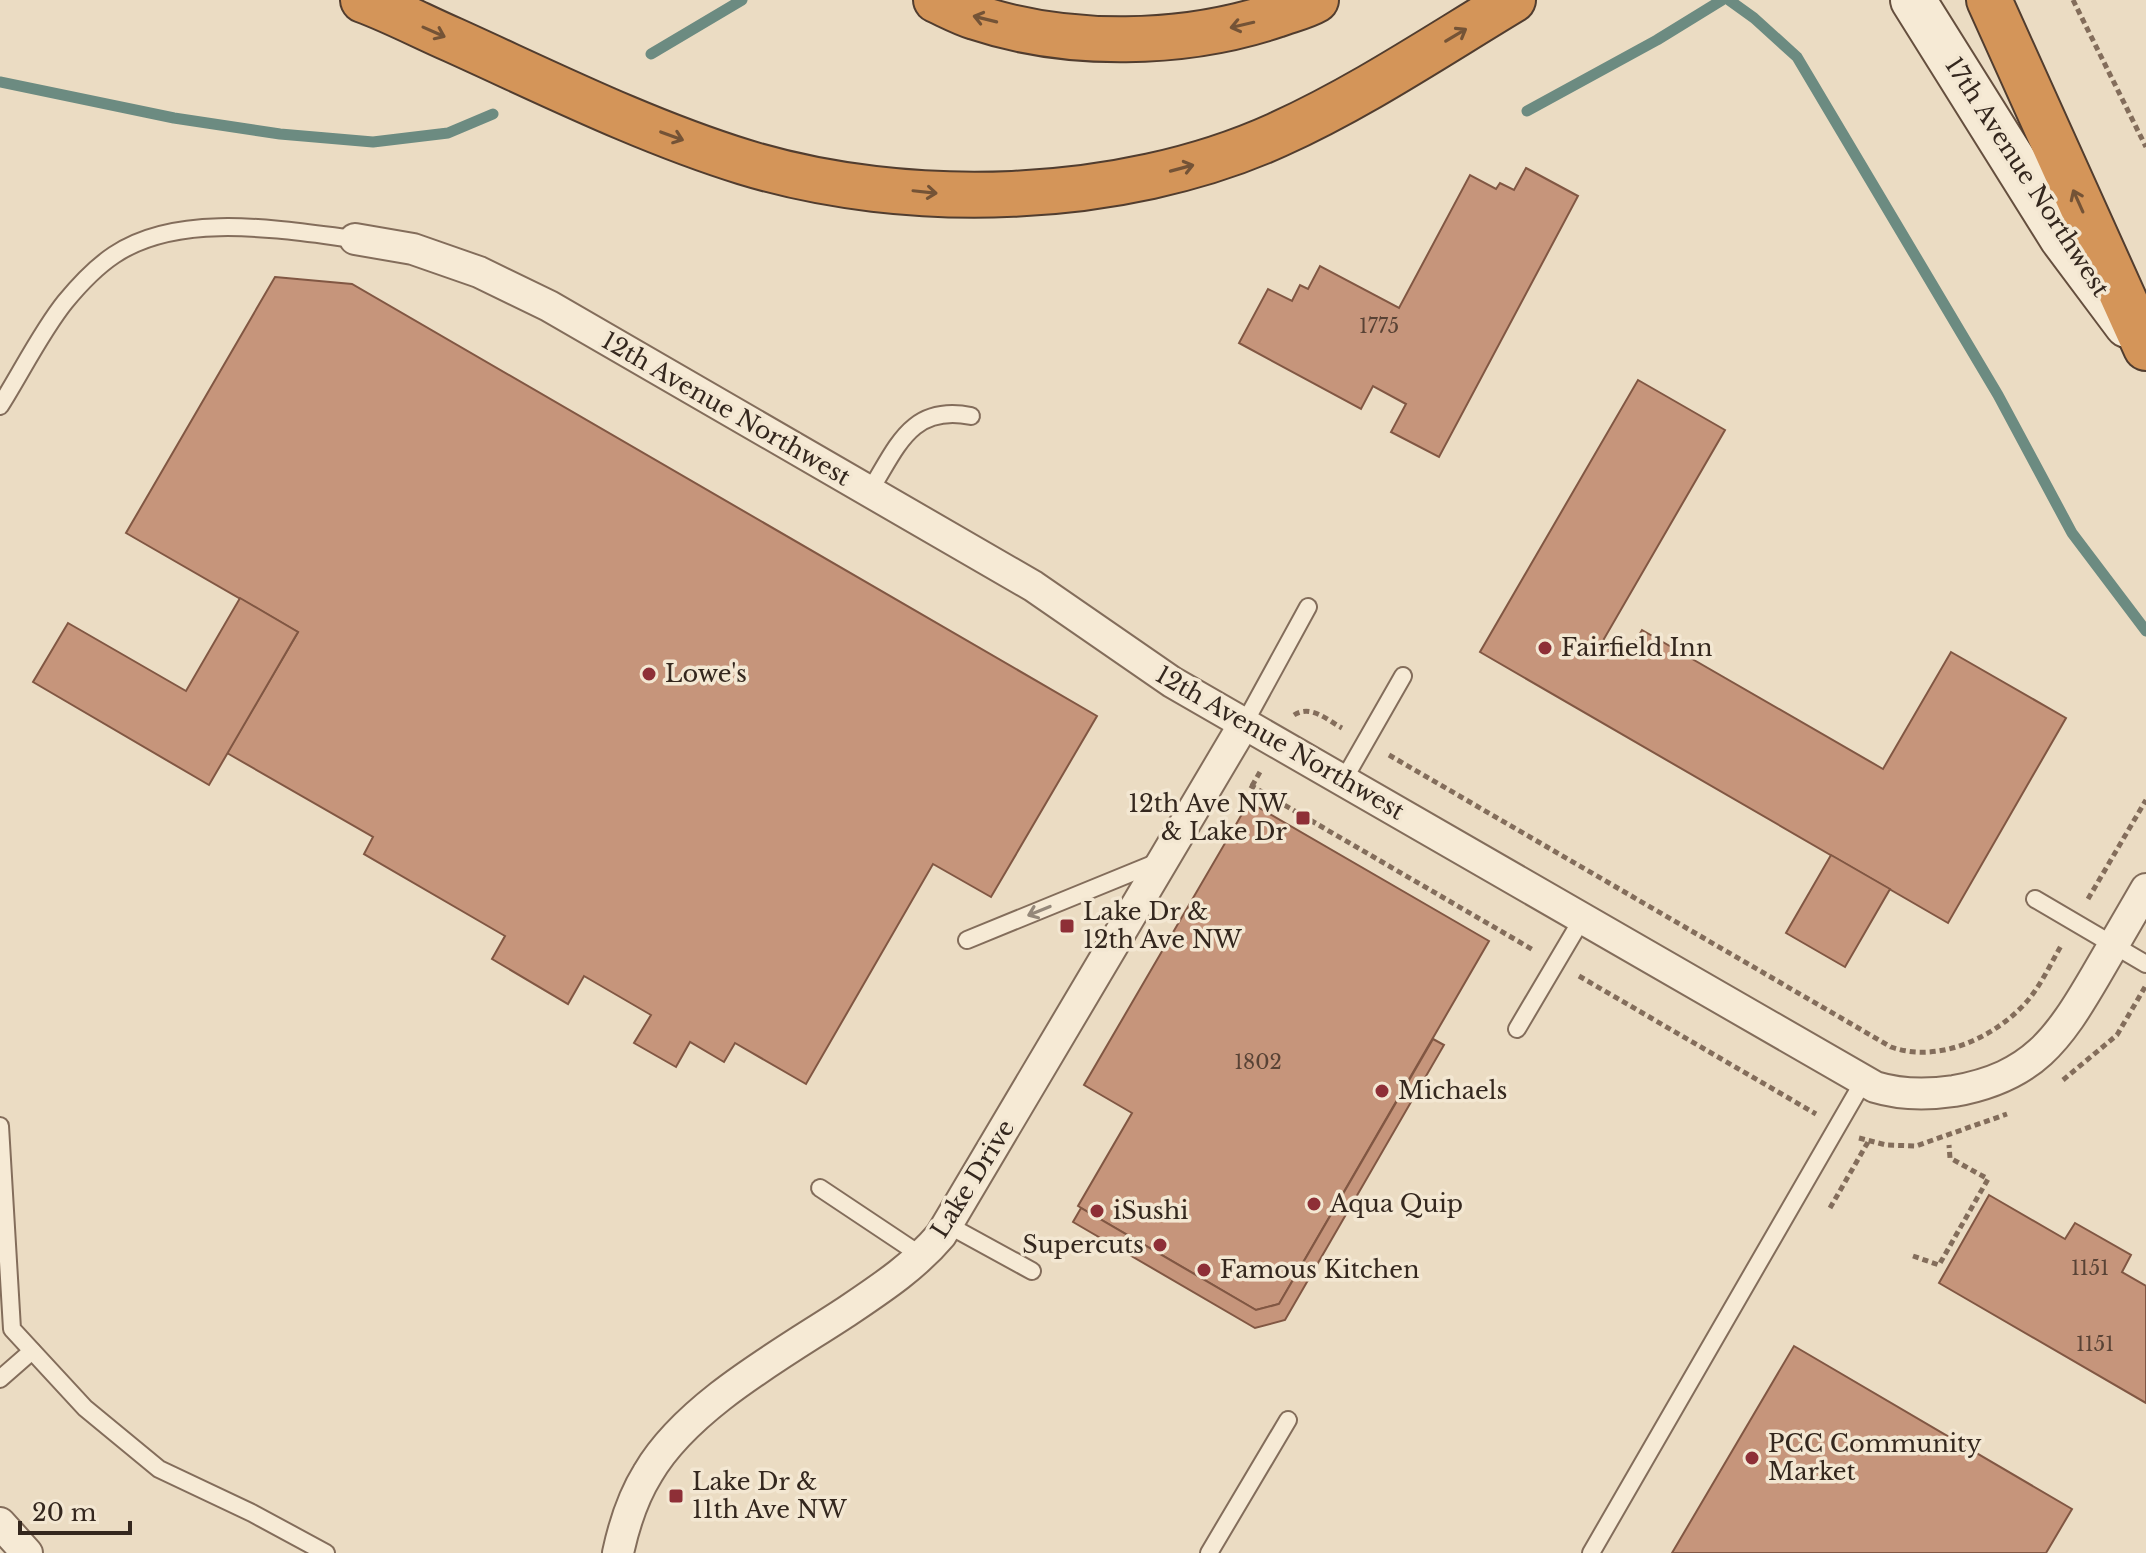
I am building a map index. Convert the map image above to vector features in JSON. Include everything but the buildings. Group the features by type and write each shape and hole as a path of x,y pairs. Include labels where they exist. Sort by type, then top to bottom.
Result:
{"highway":[{"path":"363,0 592,103 744,162 832,183 939,193 1025,194 1147,177 1216,159 1276,135 1398,69 1513,0"},
{"path":"936,0 975,17 1037,32 1120,40 1184,37 1247,25 1316,0"},
{"path":"1989,0 2146,349"}],"main road":[{"name":"17th Avenue Northwest","path":"1913,0 2062,238 2146,349"}],"street":[{"name":"12th Avenue Northwest","path":"355,239 413,249 493,279 549,306 1033,586 1172,682 1863,1082 1893,1093 1922,1094 1970,1088 2017,1071 2042,1052 2069,1022 2146,889"},
{"name":"Lake Drive","path":"618,1553 633,1501 649,1471 672,1440 754,1372 900,1276 948,1225 1244,724"},
{"path":"0,1523 27,1553"}],"lane":[{"path":"0,406 64,304 115,254 159,235 193,228 228,226 355,239"},
{"path":"869,492 911,429 929,416 950,412 971,416"},
{"path":"1244,724 1308,607"},
{"path":"1343,781 1403,676"},
{"path":"967,940 1164,860"},
{"path":"2035,899 2146,964"},
{"path":"1517,1029 1582,919"},
{"path":"1591,1553 1863,1082"},
{"path":"0,1126 12,1329 85,1408 159,1469 252,1513 326,1553"},
{"path":"820,1188 922,1256"},
{"path":"948,1225 1032,1271"},
{"path":"0,1379 32,1351"},
{"path":"1209,1553 1288,1420"}],"path":[{"path":"2073,0 2146,147"},
{"path":"1292,718 1298,712 1313,711 1891,1047 1907,1052 1936,1052 1962,1045 2003,1022 2034,992 2146,800"},
{"path":"2117,1035 2146,987"},
{"path":"1830,1208 1868,1142"},
{"path":"1913,1256 1939,1265 1988,1179 1950,1158 1949,1145"}],"waterway":[{"path":"651,54 742,0"},
{"path":"1527,111 1657,40 1722,0"},
{"path":"1729,0 1797,57 1998,395 2072,533 2146,631"},
{"path":"0,82 174,118 280,134 373,142 448,133 493,114"}],"place":[{"name":"Fairfield Inn","path":"1545,648"},
{"name":"Lowe's","path":"649,674"},
{"name":"12th Ave NW & Lake Dr","path":"1303,818"},
{"name":"Lake Dr & 12th Ave NW","path":"1067,926"},
{"name":"Michaels","path":"1382,1091"},
{"name":"Aqua Quip","path":"1314,1204"},
{"name":"iSushi","path":"1097,1211"},
{"name":"Supercuts","path":"1160,1245"},
{"name":"Famous Kitchen","path":"1204,1270"},
{"name":"PCC Community Market","path":"1752,1458"},
{"name":"Lake Dr & 11th Ave NW","path":"676,1496"}]}
